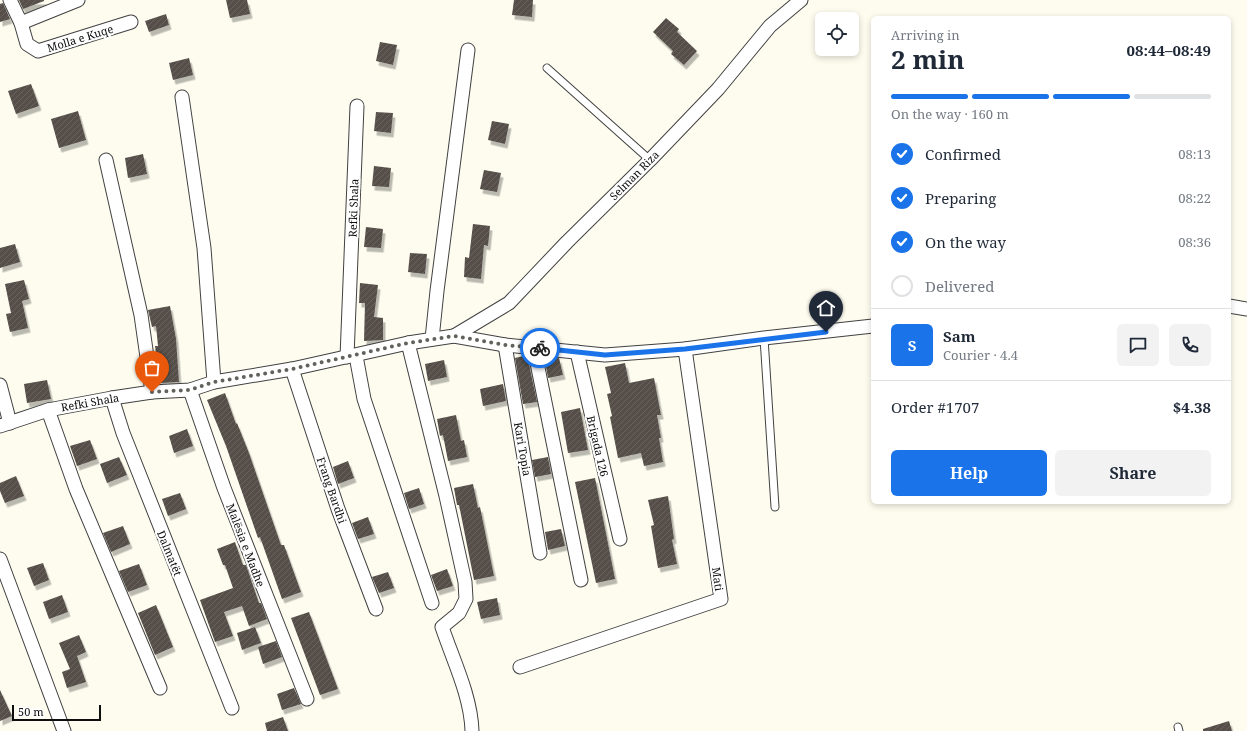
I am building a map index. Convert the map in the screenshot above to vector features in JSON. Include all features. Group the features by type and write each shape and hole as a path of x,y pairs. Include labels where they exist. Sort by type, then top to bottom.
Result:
{"street":[{"name":"Molla e Kuqe","path":"10,0 21,23 27,44 38,51 131,22"},
{"path":"21,23 78,0"},
{"name":"Selman Riza","path":"454,336 509,303 718,89 770,26 801,0"},
{"path":"432,339 468,50"},
{"path":"182,97 204,248 214,382"},
{"name":"Refki Shala","path":"352,356 357,106"},
{"path":"106,160 141,315 152,392"},
{"path":"1231,306 1247,309"},
{"path":"454,336 505,345 605,355 685,349 764,338 871,326"},
{"name":"Refki Shala","path":"5,424 48,410 152,392 190,390 214,382 292,369 408,343 454,336"},
{"path":"408,343 446,496 465,582 466,600 459,613 442,627 463,688 472,720 472,731"},
{"name":"Kari Topia","path":"505,345 540,553"},
{"path":"534,348 581,580"},
{"name":"Mati","path":"520,667 721,599 685,349"},
{"name":"Brigada 126","path":"577,352 620,539"},
{"path":"352,356 364,399 432,603"},
{"name":"Frang Bardhi","path":"292,369 338,509 376,609"},
{"path":"0,385 5,424"},
{"name":"Malësia e Madhe","path":"190,390 224,488 307,699"},
{"name":"Dalmatët","path":"112,398 123,433 232,708"},
{"path":"48,410 76,488 160,688"},
{"path":"0,558 64,731"}],"lane":[{"path":"547,68 650,160"},
{"path":"764,338 774,507"}],"building":[{"path":"19,0 44,0 44,1 23,9"},
{"path":"226,0 247,0 250,14 230,18"},
{"path":"514,0 533,0 532,17 512,15"},
{"path":"3,3 10,19 0,22 0,4"},
{"path":"166,14 169,25 149,32 145,21"},
{"path":"666,18 679,29 677,32 697,51 684,65 671,54 673,51 653,32"},
{"path":"380,42 397,45 393,65 376,61"},
{"path":"189,58 193,75 173,80 169,63"},
{"path":"31,84 39,106 16,114 8,91"},
{"path":"78,111 86,140 59,148 51,119"},
{"path":"376,112 393,113 391,133 374,131"},
{"path":"492,121 509,124 505,144 488,140"},
{"path":"143,154 147,174 128,178 125,158"},
{"path":"374,166 391,168 389,187 372,186"},
{"path":"484,170 501,173 497,192 480,189"},
{"path":"473,224 490,226 488,246 484,245 481,279 464,277 465,257 469,258"},
{"path":"366,227 383,229 381,248 364,247"},
{"path":"15,244 20,262 0,268 0,248"},
{"path":"410,253 427,254 425,274 408,272"},
{"path":"24,280 29,299 22,301 28,328 10,332 6,314 11,313 5,284"},
{"path":"360,283 378,285 374,317 383,318 383,340 364,341 365,303 359,303"},
{"path":"170,306 176,339 179,382 160,383 155,346 158,346 156,326 152,327 148,310"},
{"path":"527,355 537,402 523,404 515,358"},
{"path":"559,358 563,375 548,378 545,361"},
{"path":"444,360 447,377 428,381 425,364"},
{"path":"625,363 629,383 654,378 661,415 657,415 663,462 644,466 641,453 618,458 610,417 612,416 607,394 611,393 605,367"},
{"path":"47,380 51,399 27,403 24,384"},
{"path":"503,384 506,401 483,406 480,389"},
{"path":"225,393 236,424 237,423 249,453 281,545 284,545 301,592 282,599 260,537 258,538 226,446 207,400"},
{"path":"580,408 588,450 568,453 561,412"},
{"path":"456,415 461,441 464,440 467,457 448,461 443,435 440,436 437,419"},
{"path":"187,429 193,446 174,453 169,436"},
{"path":"90,440 97,459 77,466 70,446"},
{"path":"119,457 127,475 107,483 100,464"},
{"path":"548,457 551,474 535,477 532,460"},
{"path":"348,461 354,478 338,484 333,467"},
{"path":"16,476 24,496 5,503 0,491 0,483"},
{"path":"595,478 615,579 596,583 575,482"},
{"path":"473,484 478,508 480,507 494,576 474,580 459,505 457,505 454,488"},
{"path":"419,488 424,504 409,509 404,493"},
{"path":"180,493 186,509 168,516 162,499"},
{"path":"668,496 674,539 672,540 677,564 658,568 651,526 654,525 648,500"},
{"path":"368,517 374,534 358,539 352,523"},
{"path":"123,526 130,544 111,552 103,533"},
{"path":"561,529 565,546 548,550 545,532"},
{"path":"235,542 243,565 246,565 259,603 261,603 267,619 249,626 242,606 224,612 233,636 215,642 200,600 233,588 225,565 223,565 217,549"},
{"path":"43,563 49,580 34,586 27,568"},
{"path":"139,564 147,585 128,592 119,571"},
{"path":"447,569 453,586 437,591 431,575"},
{"path":"388,572 394,588 379,593 372,577"},
{"path":"62,595 68,612 49,619 43,602"},
{"path":"497,598 500,615 481,619 477,602"},
{"path":"156,605 173,647 155,655 138,613"},
{"path":"309,612 338,689 320,695 291,618"},
{"path":"255,627 261,643 242,650 237,633"},
{"path":"79,635 86,652 77,656 86,682 67,688 62,672 70,669 59,643"},
{"path":"276,641 282,657 263,664 258,647"},
{"path":"294,688 301,704 282,710 277,694"},
{"path":"0,690 12,716 0,721"},
{"path":"283,717 288,731 267,731 265,723"},
{"path":"1229,721 1232,731 1203,731 1203,729"}],"way so far":[{"path":"152,392 190,390 214,382 292,369 383,350 408,343 454,336 505,345 540,348"}],"route":[{"path":"540,348 605,355 685,349 764,338 826,332"}]}
